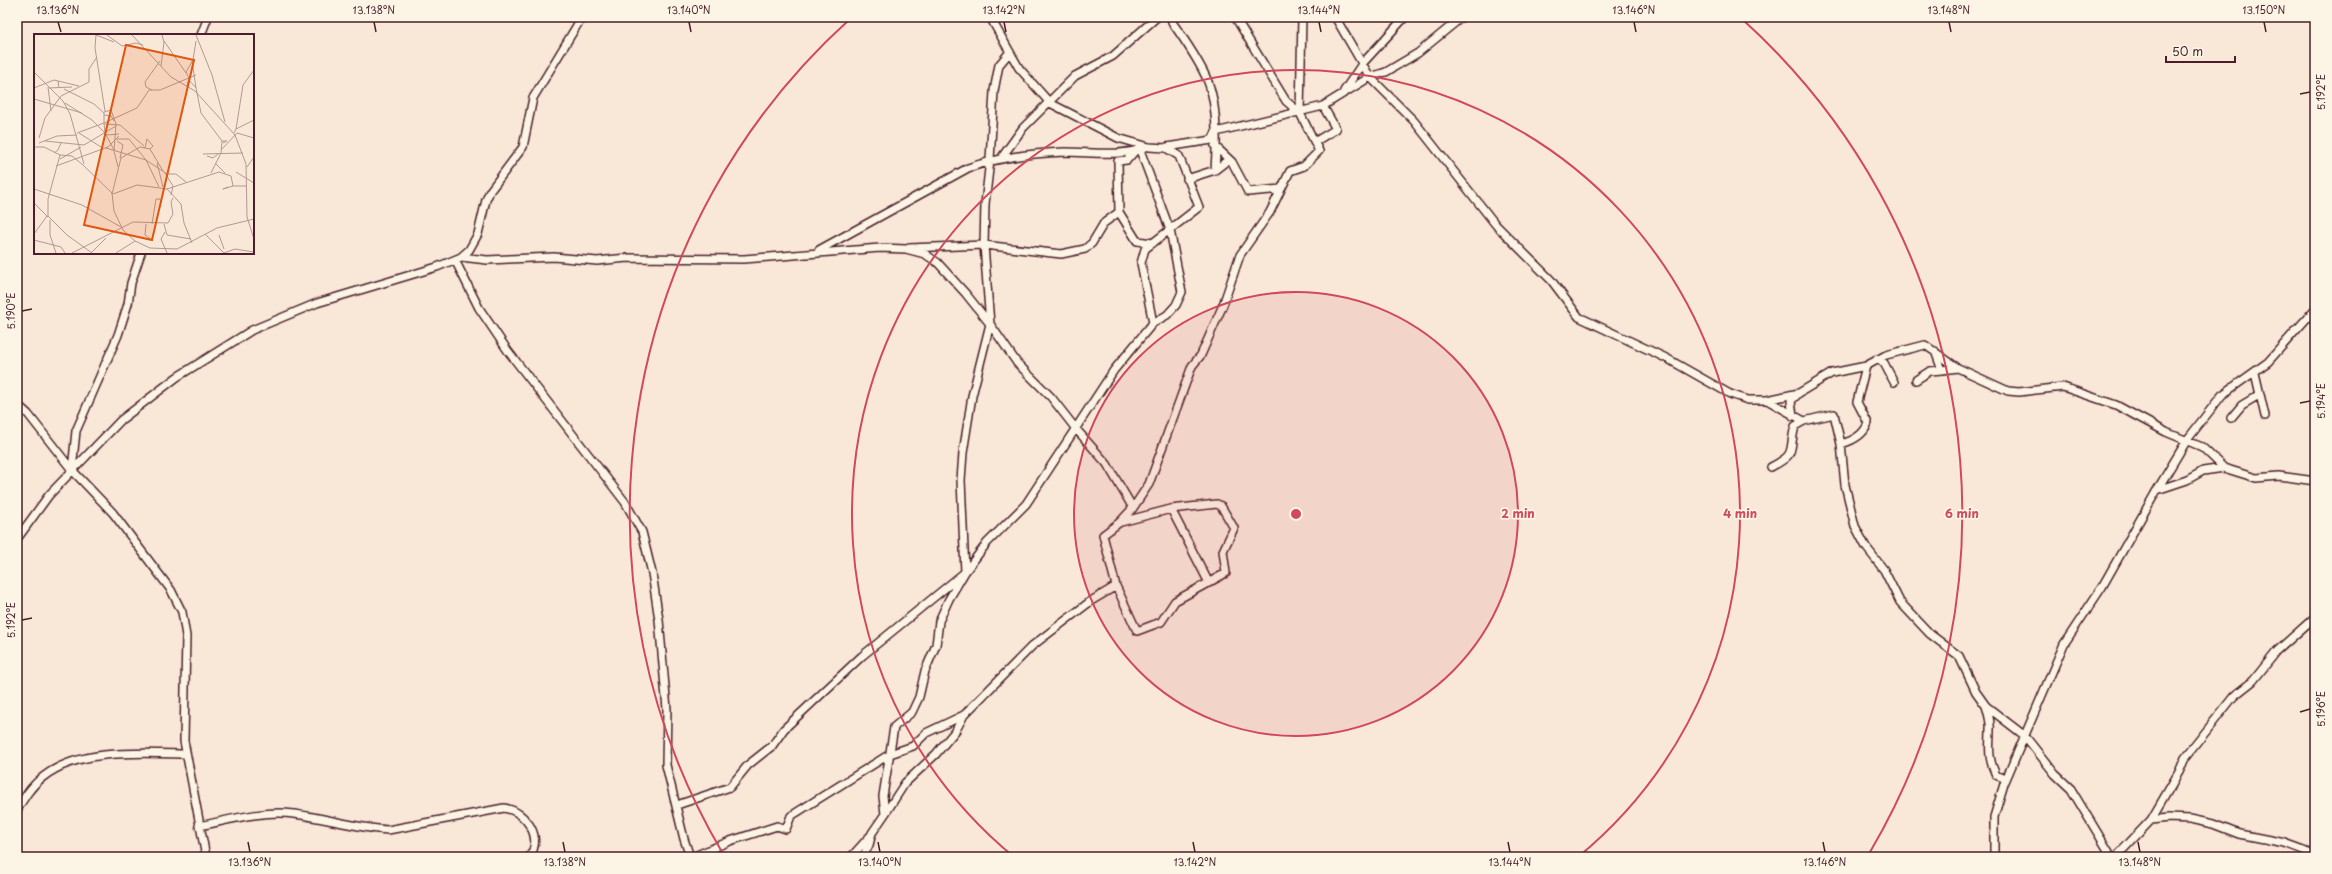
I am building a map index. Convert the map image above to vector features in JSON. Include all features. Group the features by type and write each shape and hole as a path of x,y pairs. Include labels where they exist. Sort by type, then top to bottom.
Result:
{"street":[{"path":"201,34 208,17"},
{"path":"458,258 474,242 490,192 523,148 533,98 582,17"},
{"path":"990,17 1009,53 1019,68 1050,104 1118,138 1149,147 1166,148 1179,156 1199,207 1145,249 1141,263 1154,323"},
{"path":"1002,157 1024,128 1050,104 1075,76 1113,56 1157,17"},
{"path":"1173,17 1172,22 1206,76 1216,120 1217,148 1215,170"},
{"path":"1120,522 1172,509 1219,504 1233,525 1234,531 1223,551 1226,573 1175,601 1161,622 1137,632 1116,586 1103,535 1120,522 1133,508 1149,484 1192,366 1201,355 1223,305 1240,255 1270,212 1290,172 1304,166 1319,151 1316,141 1300,113 1286,101 1235,17"},
{"path":"1300,113 1302,17"},
{"path":"1335,17 1370,77 1414,121 1496,225 1551,280 1579,317 1668,359 1730,394 1748,400 1767,400 1799,393"},
{"path":"1342,94 1362,64 1405,17"},
{"path":"1216,132 1300,113 1323,106 1370,77 1386,72 1418,53 1462,17"},
{"path":"965,572 962,480 963,453 972,396 990,324 984,245 984,204 990,160 994,91 999,65 1009,53"},
{"path":"1316,141 1336,129 1323,106"},
{"path":"1212,140 1216,132"},
{"path":"811,252 827,246 968,168 990,160 1002,157 1064,152 1110,154 1149,147 1175,148 1212,140"},
{"path":"1212,140 1217,148 1228,160 1232,162 1249,193 1281,189"},
{"path":"1138,150 1127,160 1118,161 1119,212 1137,241 1152,243"},
{"path":"885,814 883,796 894,726 912,712 919,697 925,671 936,645 939,621 949,599 965,572 987,543 1026,504 1114,370 1154,323 1167,315 1182,292 1170,230 1138,150"},
{"path":"1187,179 1215,170 1228,160"},
{"path":"17,539 49,495 121,420 177,377 252,330 317,303 458,258 487,260 554,257 597,261 617,260 623,258 744,259 811,252 880,248 906,249 984,245 1061,254 1085,249 1092,243 1104,223 1119,212"},
{"path":"906,249 925,254 938,263 990,324 1016,363 1051,397 1076,430 1107,464 1133,508"},
{"path":"72,470 76,431 118,335 128,304 131,283 140,254"},
{"path":"458,258 479,308 508,351 625,502 642,532 652,573 659,620 667,709 666,765 684,839 691,857 730,841 777,826 786,829 790,816 890,754 913,746 926,733 964,715"},
{"path":"1994,857 1994,817 2006,779 2064,644 2102,587 2187,440 2222,395 2255,373 2268,362 2315,311"},
{"path":"1771,467 1787,458 1790,454 1795,426 1791,401 1799,393 1832,373 1866,366 1886,355 1926,346 1934,350 1958,368 2008,391 2019,392 2063,387 2116,405 2166,432 2202,447 2224,468"},
{"path":"1934,350 1942,370"},
{"path":"1884,363 1886,355"},
{"path":"1877,359 1884,363 1894,382"},
{"path":"1916,380 1930,371 1938,359"},
{"path":"1841,444 1853,441 1866,429 1868,423 1857,402 1866,366"},
{"path":"1930,371 1958,368"},
{"path":"2255,373 2265,416"},
{"path":"2231,418 2242,404 2259,395"},
{"path":"1767,400 1804,421"},
{"path":"17,404 28,414 72,470 113,513 171,590 182,612 186,636 185,754 206,857"},
{"path":"1795,426 1804,421 1834,414 1841,444 1845,485 1855,526 1866,547 1884,570 1906,610 1930,634 1958,656 1976,692 1986,706 2025,736 2055,774 2071,788 2112,857"},
{"path":"2157,490 2187,480 2203,471 2224,468 2256,478 2279,476 2315,481"},
{"path":"1172,509 1209,583"},
{"path":"677,806 730,787 748,765 772,746 784,729 862,656 965,572"},
{"path":"851,857 872,833 905,783 936,754 956,730 964,715 1032,646 1091,601 1116,586"},
{"path":"2116,857 2152,820 2179,772 2185,758 2234,696 2254,681 2277,650 2315,617"},
{"path":"1986,706 1990,729 1988,748 1990,762 1996,775 2006,779"},
{"path":"17,810 26,794 43,776 65,764 87,758 136,752 185,754"},
{"path":"199,826 270,813 294,814 370,829 388,830 504,808 514,809 522,815 533,831 535,842 533,852 529,857"},
{"path":"2152,820 2168,818 2190,819 2239,834 2285,843 2313,854"},
{"path":"863,857 869,845 872,833"},
{"path":"2300,857 2313,854"}]}
